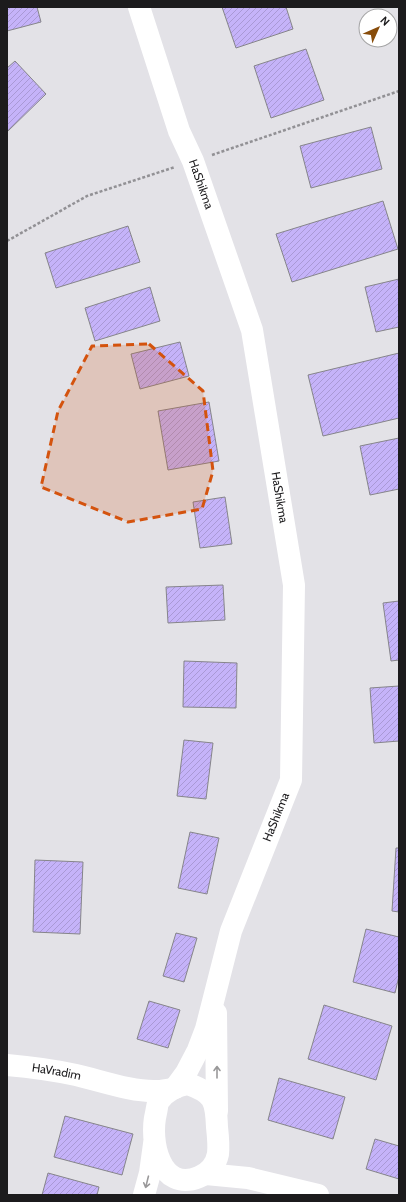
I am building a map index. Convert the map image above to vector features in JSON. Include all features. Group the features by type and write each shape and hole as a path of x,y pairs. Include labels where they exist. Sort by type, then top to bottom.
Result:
{"street":[{"name":"HaShikma","path":"139,7 179,131 193,161 252,330 294,585 291,780 231,931 206,1029 198,1050 186,1073 174,1088"},
{"path":"173,1195 213,1166 217,1157 215,994"},
{"name":"HaVradim","path":"7,1065 37,1068 141,1090 156,1091 174,1088"},
{"name":"HaVradim","path":"106,1083 123,1092 141,1107 154,1133"},
{"path":"144,1195 150,1173 155,1118 159,1102 166,1093 174,1088 188,1084 207,1093 214,1100 217,1111"},
{"path":"154,1133 160,1160 165,1170 174,1177 182,1180 200,1176 248,1178"},
{"path":"218,1146 226,1164 235,1173 248,1178 318,1195"}],"highlighted area":[{"path":"149,344 203,391 213,471 202,509 128,522 41,487 58,411 92,346"}],"building":[{"path":"7,7 37,7 41,22 7,31"},
{"path":"222,7 286,7 293,29 236,48"},
{"path":"306,49 324,100 271,118 254,66"},
{"path":"15,61 46,94 7,132 7,68"},
{"path":"371,127 382,169 311,188 300,146"},
{"path":"383,201 398,249 292,282 276,234"},
{"path":"128,226 140,262 56,288 45,253"},
{"path":"399,279 399,327 376,332 365,287"},
{"path":"150,287 160,321 95,341 85,308"},
{"path":"180,342 189,376 140,389 131,354"},
{"path":"399,353 399,418 323,436 308,375"},
{"path":"209,402 219,461 168,470 158,411"},
{"path":"399,438 399,489 370,495 360,446"},
{"path":"225,497 232,544 200,548 193,502"},
{"path":"223,585 225,620 168,623 166,587"},
{"path":"399,601 399,660 391,661 383,603"},
{"path":"184,661 237,663 236,708 183,707"},
{"path":"399,686 399,741 374,743 370,688"},
{"path":"184,740 213,743 206,799 177,796"},
{"path":"190,832 219,838 207,894 178,888"},
{"path":"396,848 399,848 399,912 392,911"},
{"path":"35,860 83,862 80,934 33,932"},
{"path":"366,929 399,937 399,976 395,993 353,982"},
{"path":"176,933 197,938 184,982 163,976"},
{"path":"149,1001 180,1010 168,1048 137,1039"},
{"path":"324,1005 392,1026 376,1080 308,1059"},
{"path":"279,1078 345,1097 333,1139 268,1120"},
{"path":"65,1116 133,1134 122,1175 54,1157"},
{"path":"375,1139 399,1146 399,1179 366,1169"},
{"path":"48,1173 99,1187 97,1195 42,1195"}]}
